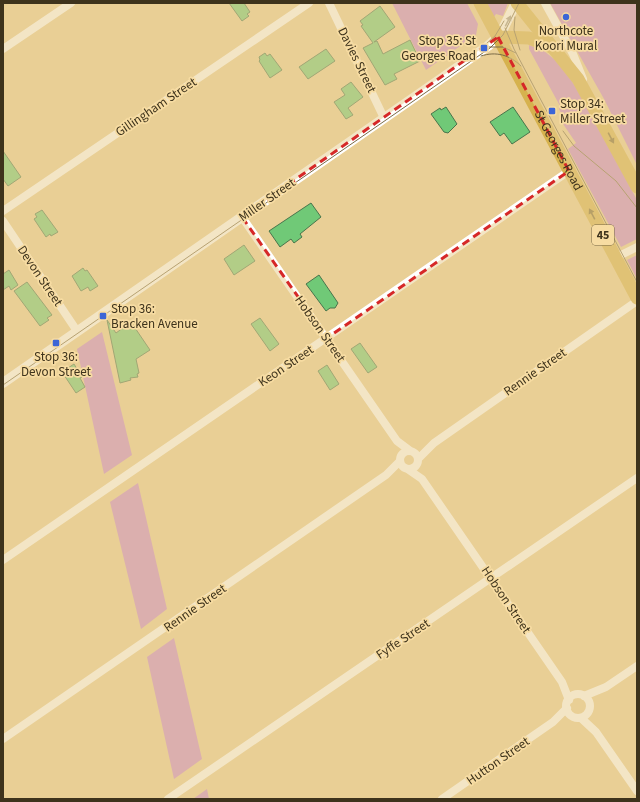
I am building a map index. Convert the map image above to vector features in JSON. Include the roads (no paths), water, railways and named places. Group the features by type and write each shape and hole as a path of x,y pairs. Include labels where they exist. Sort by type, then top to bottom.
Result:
{"highway":[{"name":"St Georges Road","path":"480,3 637,299"},
{"path":"517,3 555,48 578,79 637,188"},
{"path":"498,37 528,38 555,48"}],"street":[{"path":"3,50 71,3"},
{"name":"Gillingham Street","path":"3,211 309,3"},
{"name":"Davies Street","path":"329,3 384,118"},
{"name":"Miller Street","path":"3,383 484,49 498,37 517,3"},
{"path":"545,3 573,54 592,103"},
{"name":"Keon Street","path":"3,560 569,172"},
{"name":"Hobson Street","path":"242,217 397,441 415,456 422,479 562,682 572,716"},
{"name":"Devon Street","path":"3,221 78,331"},
{"path":"615,258 637,247"},
{"name":"Rennie Street","path":"3,739 386,475 400,458 415,456 637,299"},
{"name":"Hobson Street","path":"397,441 400,458 407,469 422,479"},
{"path":"407,469 415,468 415,456"},
{"name":"Rennie Street","path":"386,475 407,469"},
{"name":"Fyffe Street","path":"168,799 637,478"},
{"path":"581,695 606,687 637,666"},
{"name":"Hobson Street","path":"562,682 581,695 589,708"},
{"path":"581,718 606,687"},
{"name":"Hutton Street","path":"442,799 553,722 568,704 581,695"},
{"path":"589,708 596,732"},
{"path":"572,716 581,718 596,732 637,791"},
{"name":"Hutton Street","path":"553,722 572,716"}],"tram line":[{"path":"3,385 490,48 503,35 519,3"},
{"path":"515,17 514,30 520,50"},
{"path":"487,43 495,36 504,21"},
{"path":"505,28 514,49 637,282"},
{"path":"489,47 503,47 516,53"},
{"path":"481,56 492,54 502,55 512,59 521,66"},
{"path":"563,131 574,146 616,181 637,208"}],"place":[{"name":"Northcote Koori Mural","path":"566,17"},
{"name":"Stop 35: St Georges Road","path":"484,48"},
{"name":"Stop 34: Miller Street","path":"552,111"},
{"name":"Stop 36: Bracken Avenue","path":"103,316"},
{"name":"Stop 36: Devon Street","path":"56,343"}]}
